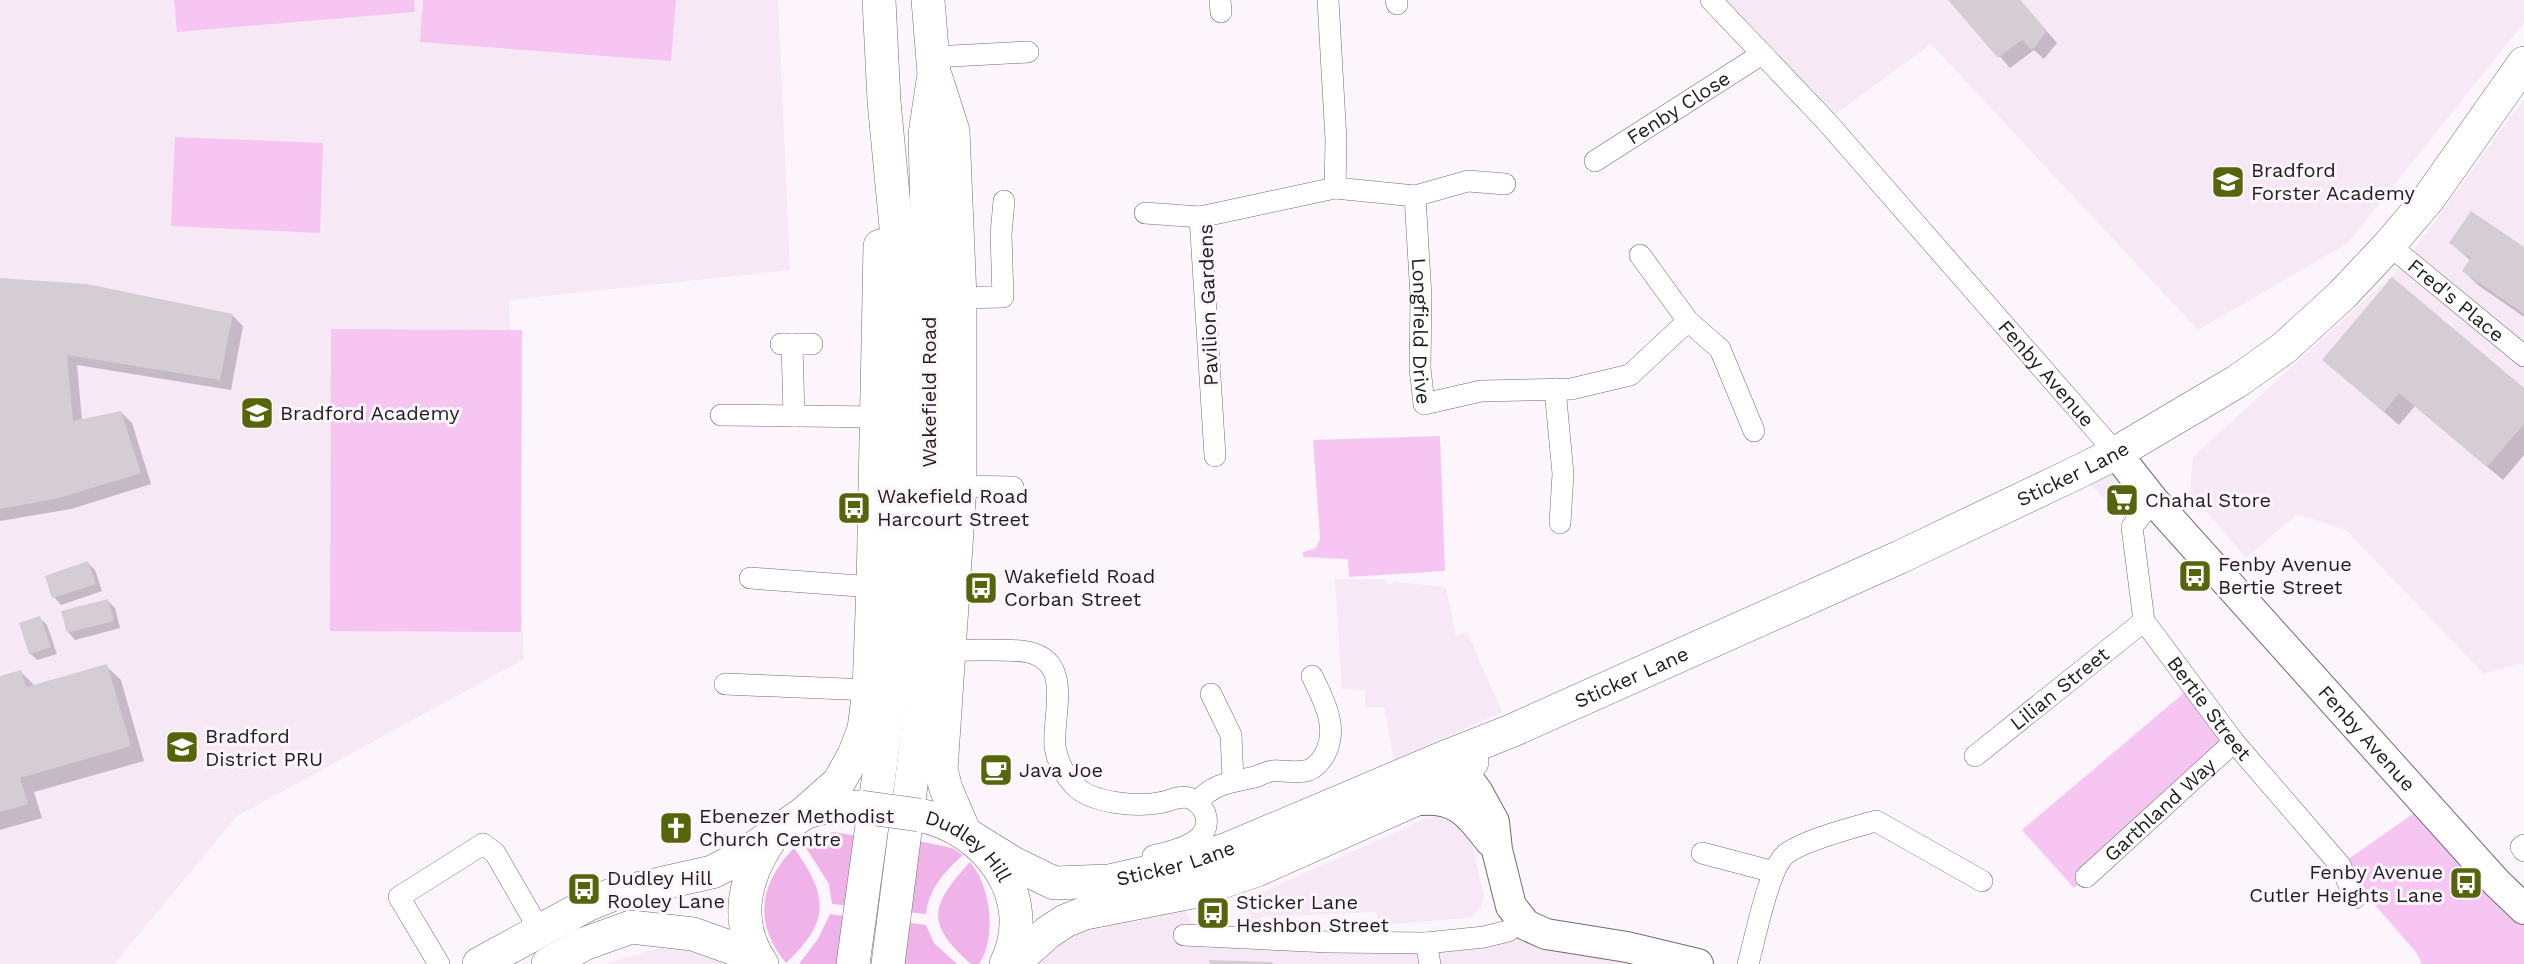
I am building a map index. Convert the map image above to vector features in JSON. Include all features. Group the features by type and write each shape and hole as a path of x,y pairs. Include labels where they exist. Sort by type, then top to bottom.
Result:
{"main road":[{"name":"Wakefield Road","path":"853,964 890,694 903,514 907,342 884,101 879,0"},
{"name":"Wakefield Road","path":"888,964 922,699 932,418 925,134 934,65 928,0"},
{"name":"Sticker Lane","path":"968,834 1013,863 1054,883 1109,881 1188,863 1456,762 1511,731 1900,557 2116,453 2236,382 2284,348 2342,295 2390,245 2429,198 2524,63"},
{"path":"934,65 953,131 960,298 960,486 941,770 946,789 968,834"},
{"path":"804,813 839,782 854,755 864,729 869,690 884,101"},
{"name":"Sticker Lane","path":"1013,964 1047,933 1075,917 1165,899 1221,883 1257,870 1412,801 1456,762"},
{"name":"Dudley Hill","path":"762,964 751,948 745,924 745,904 754,868 774,833 804,813 821,808 861,807 938,819 968,834 996,863 1012,895 1016,915 1015,935 1006,964"},
{"path":"478,964 539,929 614,894 712,872 738,859 774,833"},
{"path":"548,964 584,944 631,927 693,934 735,949 757,964"}],"street":[{"path":"1328,0 1336,140 1335,188 1415,196 1468,181 1504,184"},
{"name":"Fenby Avenue","path":"1711,0 1826,120 2116,453 2153,500 2496,882 2524,909"},
{"path":"934,65 1028,52"},
{"name":"Fenby Close","path":"1595,161 1762,54"},
{"name":"Pavilion Gardens","path":"1215,456 1200,217 1335,188"},
{"name":"Longfield Drive","path":"1415,196 1421,297 1420,368 1424,404 1481,391 1570,389 1630,375 1688,321"},
{"path":"960,298 1003,297 1001,234 1004,201"},
{"path":"1145,213 1200,217"},
{"name":"Fred's Place","path":"2390,245 2524,356"},
{"path":"1640,255 1688,321 1720,349 1754,431"},
{"path":"794,416 795,344"},
{"path":"1555,389 1563,474 1560,523"},
{"path":"721,415 876,417"},
{"path":"960,486 1013,487"},
{"name":"Bertie Street","path":"2153,500 2132,527 2144,621 2234,742 2340,865 2355,898"},
{"path":"750,578 873,587"},
{"name":"Lilian Street","path":"1975,756 2144,621"},
{"path":"950,650 1027,652 1042,657 1052,668 1058,681 1059,698 1055,744 1057,757 1063,770 1077,789 1089,795 1131,805 1150,805 1181,797 1197,802 1205,812 1207,825 1201,837 1189,845 1117,865 1109,881"},
{"path":"1197,802 1203,795 1233,779 1253,777 1272,771 1306,771 1316,766 1330,744 1332,733 1328,714 1312,676"},
{"path":"725,684 869,690"},
{"path":"1211,694 1231,735 1233,779"},
{"name":"Garthland Way","path":"2086,877 2234,742"},
{"path":"1456,762 1477,791 1494,822 1497,850 1511,906 1521,921 1535,931 1546,934 1627,947 1698,964"},
{"path":"1412,801 1433,798 1454,803 1467,813 1497,850"},
{"path":"1748,964 1774,872 1785,854 1821,838 1876,821 1982,881"},
{"path":"439,964 399,897 483,844 495,853 539,929"},
{"path":"2524,845 2521,848 2524,851"},
{"path":"1702,853 1774,872"},
{"path":"1185,935 1329,942 1426,943 1484,937 1508,931 1521,921"},
{"path":"1426,943 1430,964"}],"shaded area":[{"name":"Bradford Academy","path":"0,0 778,0 790,270 509,300 524,659 237,816 114,964 0,964"},
{"path":"174,0 414,0 415,12 177,32"},
{"path":"423,0 676,0 671,61 420,42"},
{"name":"Bradford Forster Academy","path":"1716,0 2524,0 2524,23 2348,243 2198,330 1931,44 1826,121"},
{"path":"2524,99 2524,667 2521,663 2484,674 2346,530 2297,514 2246,558 2190,492 2193,457 2403,265"},
{"path":"175,137 323,143 320,233 171,226"},
{"path":"331,329 522,330 521,632 330,631"},
{"path":"1440,436 1445,571 1349,577 1348,559 1303,557 1303,552 1316,548 1320,538 1313,440"},
{"path":"2116,453 2153,500 2132,527 2078,472"},
{"path":"1335,579 1385,579 1388,585 1395,582 1446,587 1456,636 1467,632 1502,712 1394,760 1384,707 1365,707 1365,690 1342,689"},
{"path":"2192,686 2234,742 2074,888 2022,830"},
{"path":"2427,804 2524,909 2524,964 2422,964 2416,952 2340,865"},
{"path":"1436,817 1453,822 1460,827 1472,844 1484,896 1481,907 1473,916 1392,924 1379,924 1376,912 1262,917 1256,928 1243,901 1427,818"},
{"path":"834,832 857,836 851,906 832,904 829,884 803,843 814,836"},
{"path":"914,840 952,848 963,855 938,882 930,897 926,914 906,912"},
{"path":"794,848 813,880 820,907 811,934 786,963 768,933 764,904 773,876"},
{"path":"970,862 983,884 989,912 988,940 979,964 971,964 956,950 940,925 938,914 947,890"},
{"path":"1172,887 1199,936 1508,931 1698,964 1013,964"},
{"path":"830,914 850,917 843,964 799,964 818,939"},
{"path":"905,922 926,925 934,943 957,964 900,964"},
{"path":"659,948 751,948 762,964 605,964"}],"building":[{"path":"1948,0 2020,0 2047,31 2032,50 2022,40 1998,58"},
{"path":"2471,211 2524,247 2524,314 2462,271 2471,258 2449,243"},
{"path":"2392,277 2524,388 2524,424 2487,467 2399,393 2384,412 2322,360"},
{"path":"0,278 87,284 233,314 220,380 67,355 73,421 121,411 141,473 59,498 0,509"},
{"path":"88,561 96,584 52,598 45,576"},
{"path":"108,599 114,621 67,633 61,611"},
{"path":"40,616 51,647 29,654 19,623"},
{"path":"107,664 131,746 20,778 28,804 0,812 0,676 21,670 26,687"},
{"path":"1209,960 1273,962 1273,964 1210,964"}],"place":[{"name":"Bradford Forster Academy","path":"2228,182"},
{"name":"Bradford Academy","path":"257,413"},
{"name":"Chahal Store","path":"2122,500"},
{"name":"Wakefield Road Harcourt Street","path":"854,508"},
{"name":"Fenby Avenue Bertie Street","path":"2195,576"},
{"name":"Wakefield Road Corban Street","path":"981,588"},
{"name":"Bradford District PRU","path":"182,747"},
{"name":"Java Joe","path":"996,770"},
{"name":"Ebenezer Methodist Church Centre","path":"676,828"},
{"name":"Fenby Avenue Cutler Heights Lane","path":"2466,883"},
{"name":"Dudley Hill Rooley Lane","path":"584,889"},
{"name":"Sticker Lane Heshbon Street","path":"1213,913"}]}
